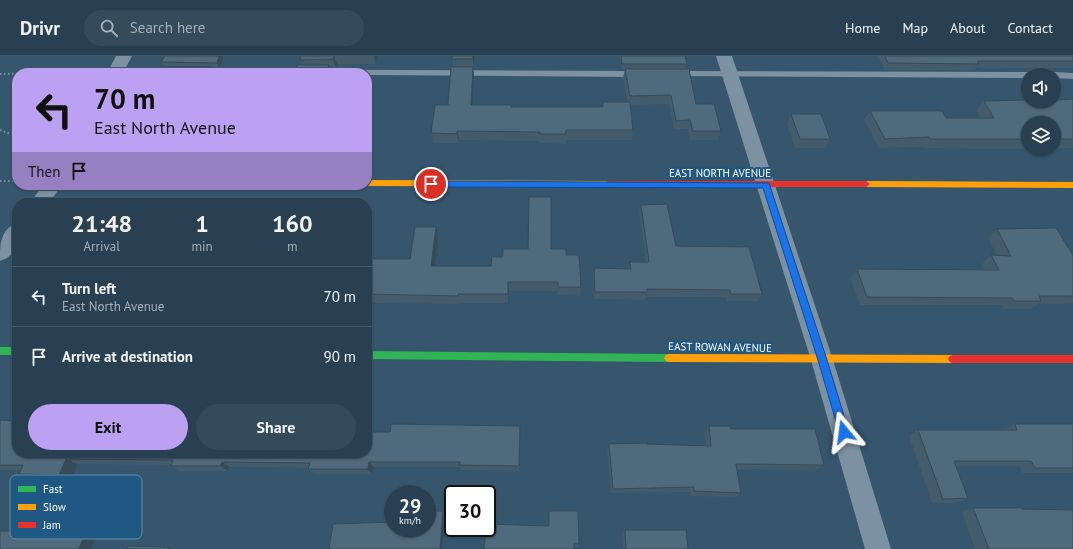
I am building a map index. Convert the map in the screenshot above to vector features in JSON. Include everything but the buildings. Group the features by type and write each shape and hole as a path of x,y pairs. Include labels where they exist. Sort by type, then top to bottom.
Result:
{"street":[{"path":"117,68 124,56"},
{"path":"727,65 822,360 878,549"},
{"name":"EAST NORTH AVENUE","path":"372,183 1073,185"},
{"path":"43,198 49,190"},
{"path":"0,253 12,238"},
{"path":"0,351 12,351"},
{"name":"EAST ROWAN AVENUE","path":"372,355 822,360 1073,359"}],"lane":[{"path":"666,74 727,65 1021,75"},
{"path":"372,73 650,74"},
{"path":"1061,76 1073,76"}],"path":[{"path":"0,74 12,74"},
{"path":"0,130 12,135"},
{"path":"0,181 12,181"}],"traffic: fast":[{"path":"0,351 12,351"},
{"path":"372,355 669,358"}],"traffic: slow":[{"path":"372,183 608,184"},
{"path":"866,184 1073,185"},
{"path":"669,358 953,359"}],"traffic: jam":[{"path":"608,184 866,184"},
{"path":"953,359 1073,359"}],"route":[{"path":"431,184 766,185 844,432"}]}
